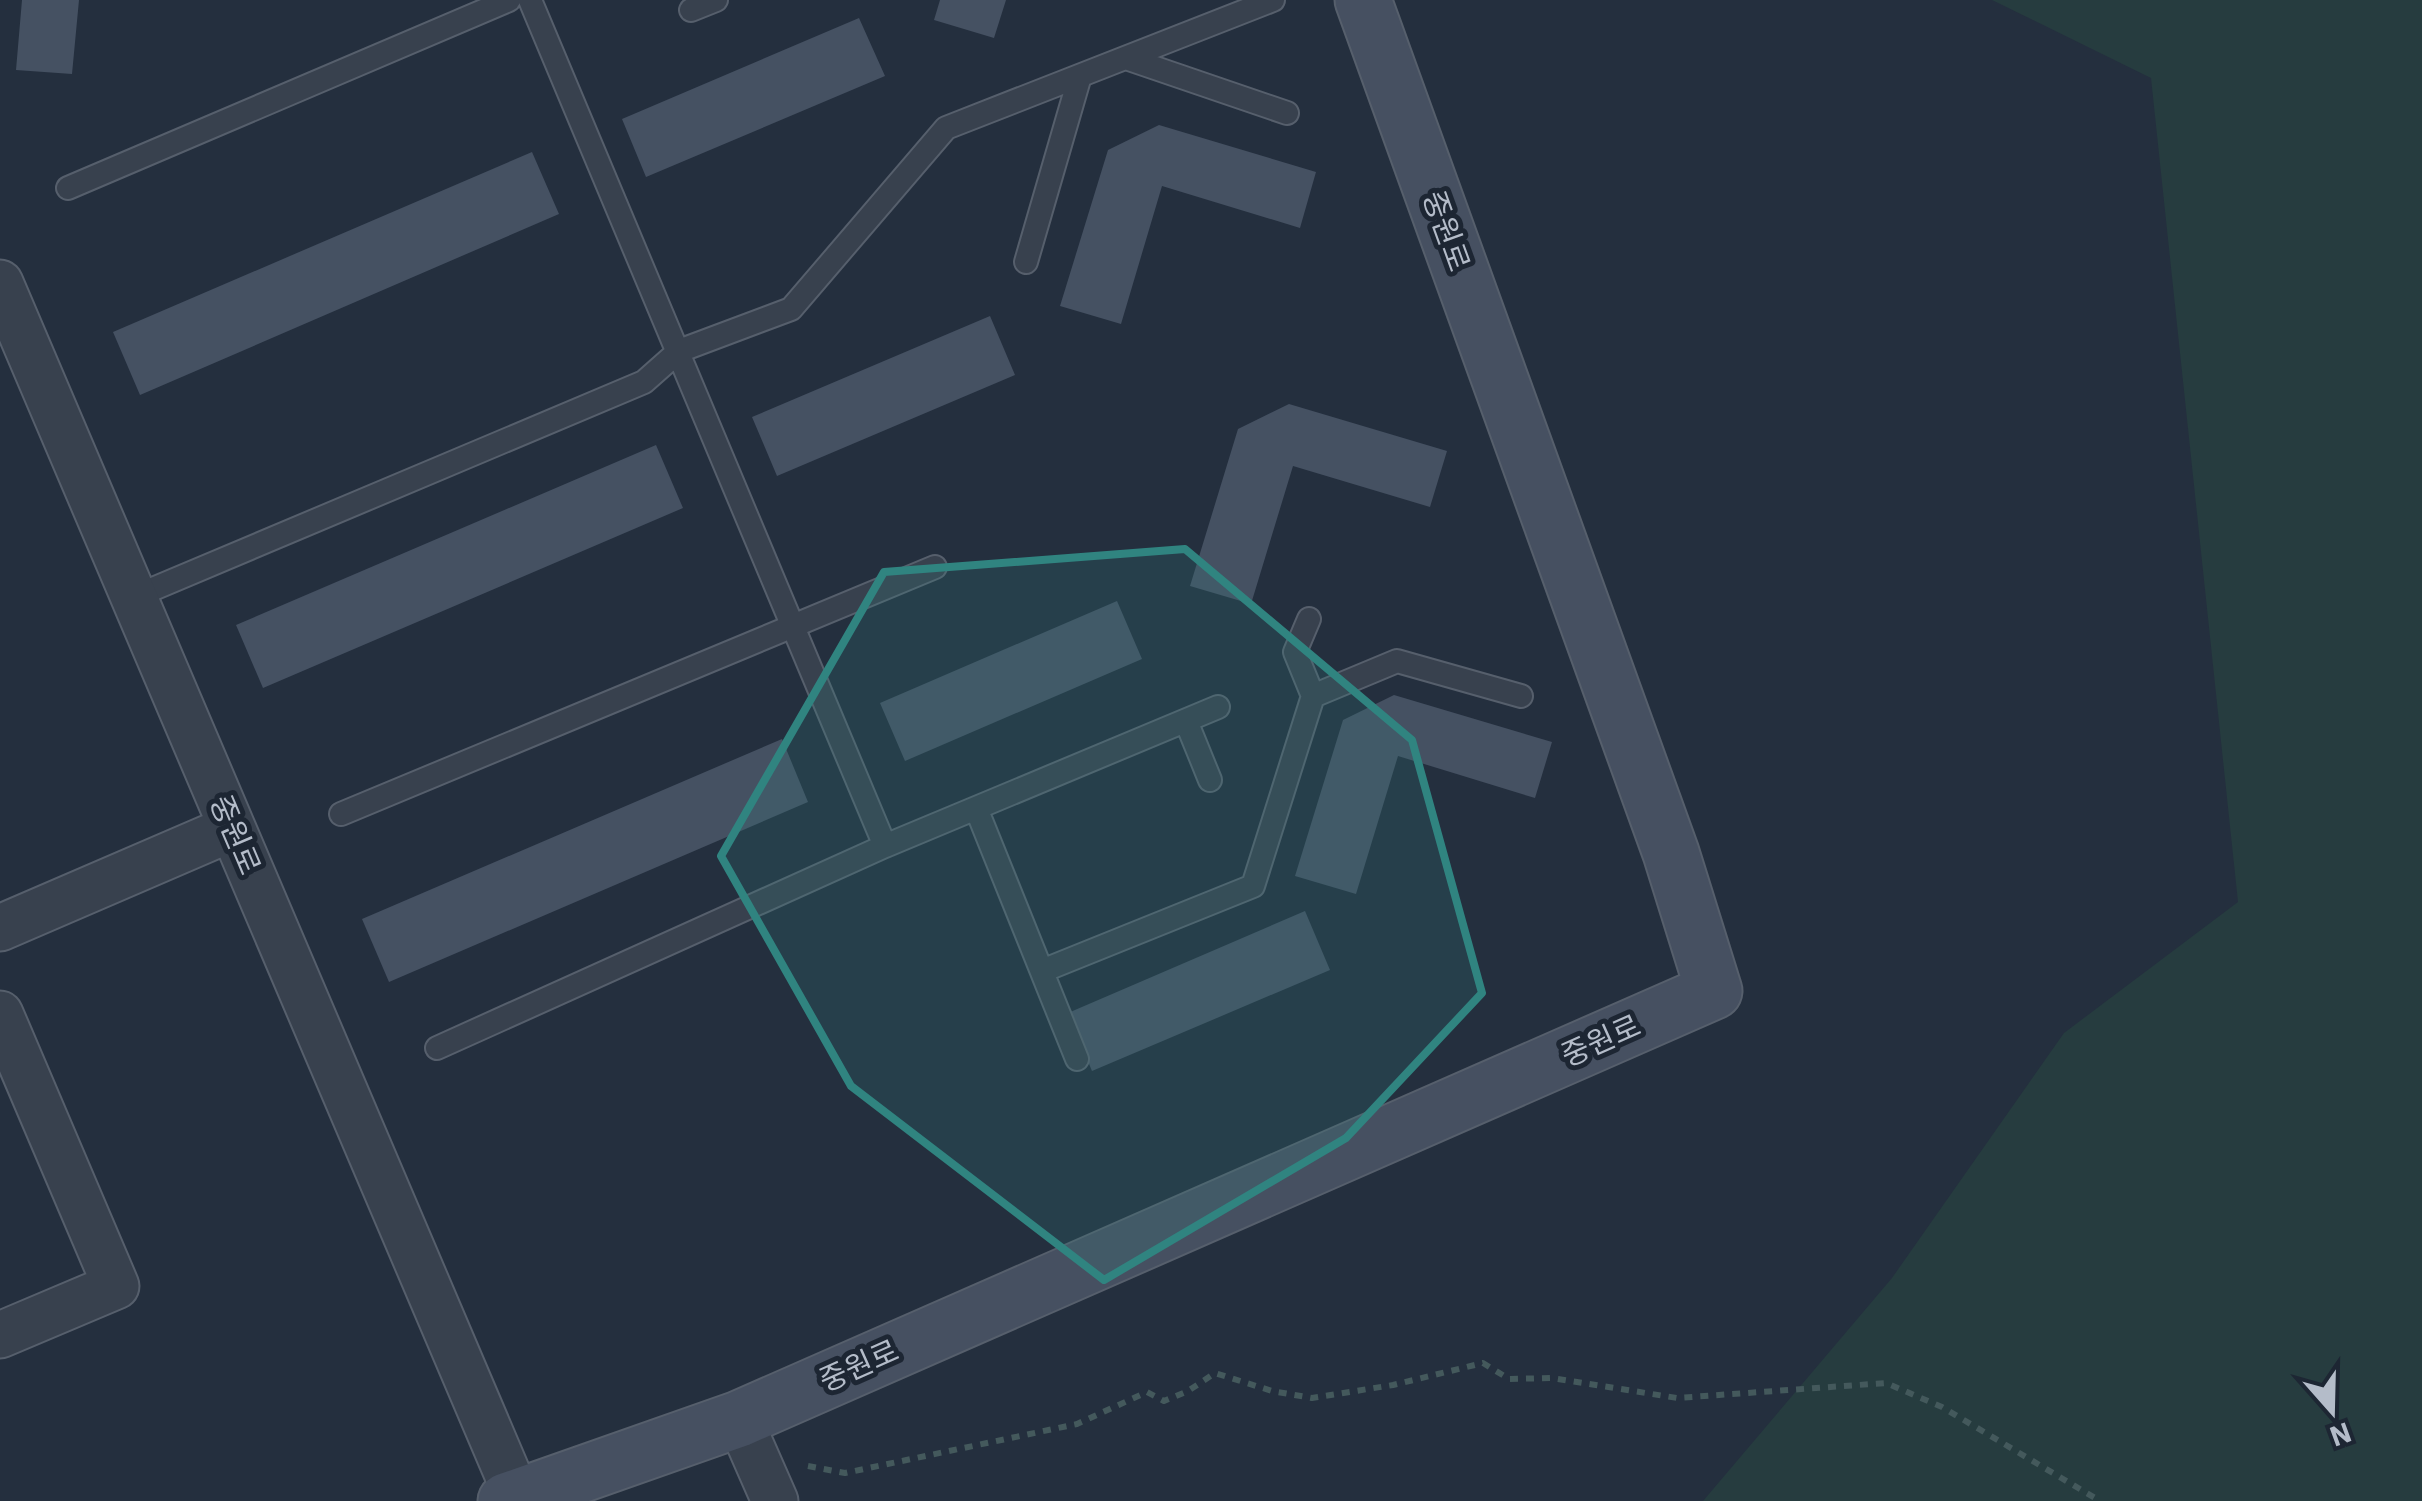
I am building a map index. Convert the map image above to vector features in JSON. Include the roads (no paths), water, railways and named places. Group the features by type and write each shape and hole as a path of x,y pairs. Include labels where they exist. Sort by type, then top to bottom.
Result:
{"street":[{"name":"중원로","path":"0,283 512,1499 738,1420 1714,991 1671,853 1362,0"},
{"path":"0,928 232,828"},
{"path":"0,1014 116,1286 0,1335"},
{"path":"738,1420 768,1487"}],"lane":[{"path":"68,188 508,0"},
{"path":"530,0 885,846"},
{"path":"691,10 716,0"},
{"path":"134,597 644,382 680,351 791,309 946,128 1273,0"},
{"path":"1126,58 1287,113"},
{"path":"1026,262 1080,76"},
{"path":"340,814 935,566"},
{"path":"1042,970 1253,886 1313,696 1295,652 1309,619"},
{"path":"1313,696 1397,662 1522,696"},
{"path":"437,1048 885,846 1218,707"},
{"path":"1186,721 1210,780"},
{"path":"976,808 1078,1059"}]}
